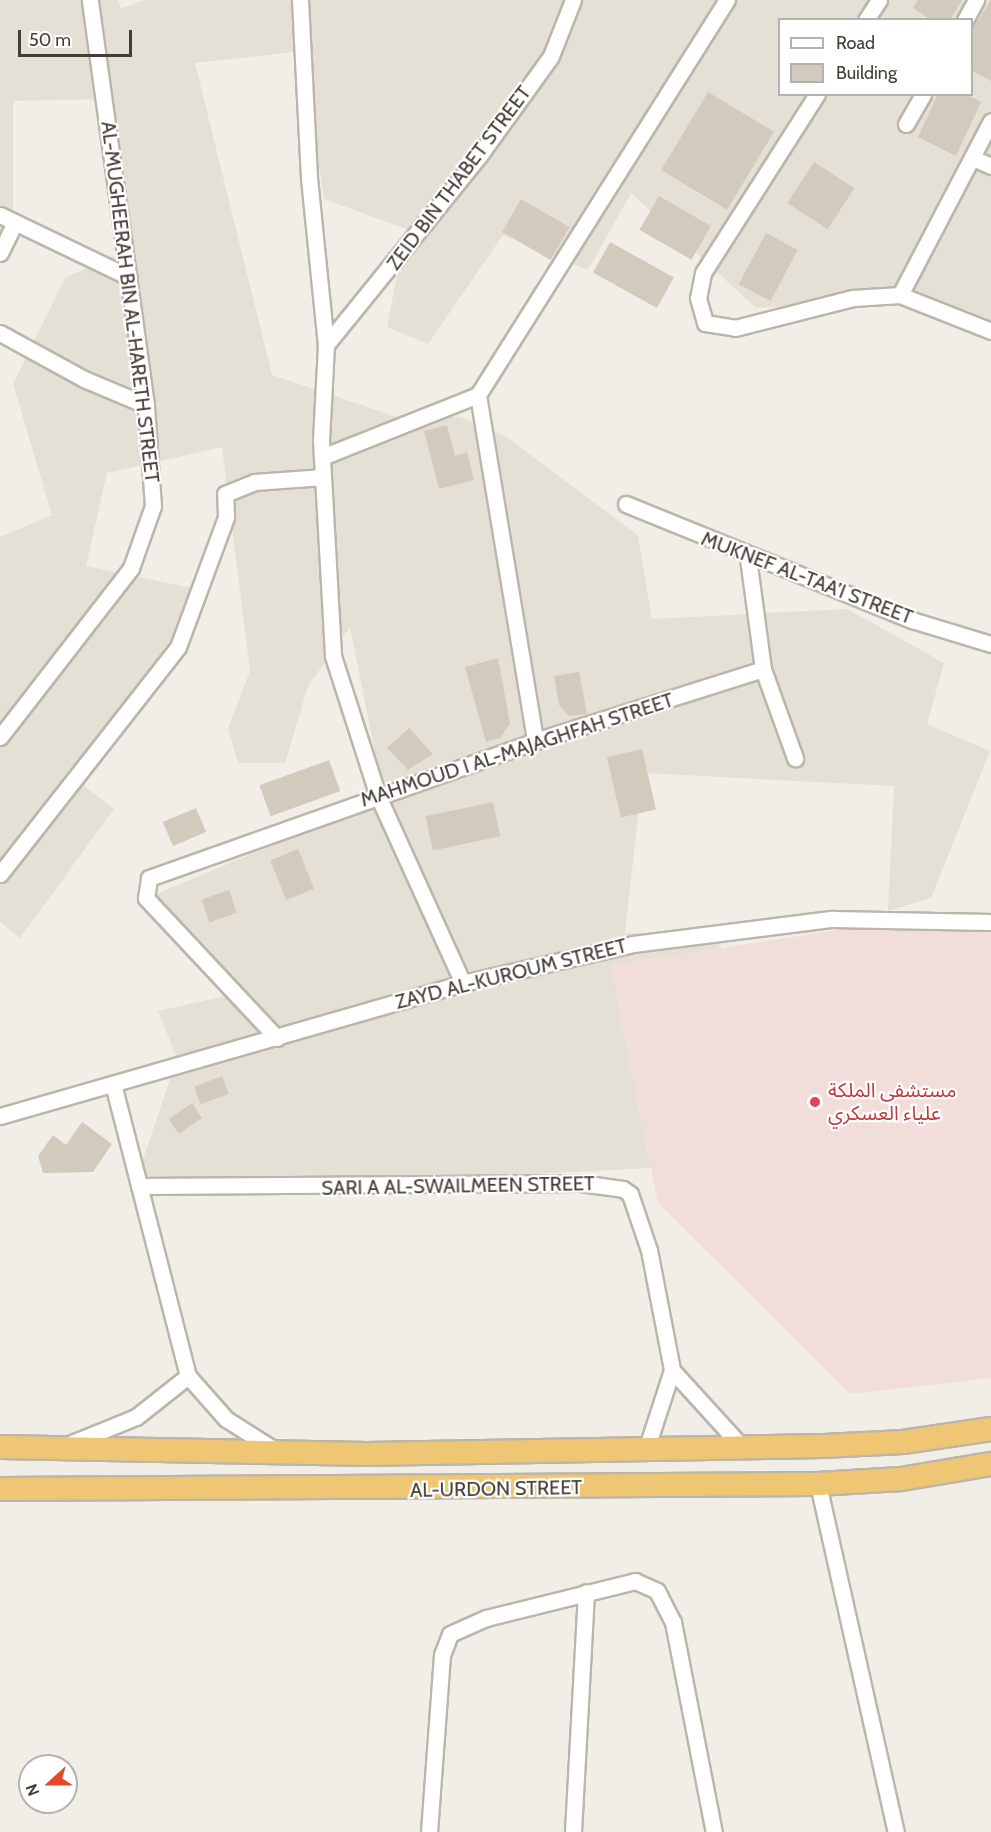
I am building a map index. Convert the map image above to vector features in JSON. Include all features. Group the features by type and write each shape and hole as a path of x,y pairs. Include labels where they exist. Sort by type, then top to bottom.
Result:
{"highway":[{"name":"AL-URDON STREET","path":"0,1448 281,1453 742,1447 903,1442 991,1429"},
{"name":"AL-URDON STREET","path":"0,1489 818,1484 901,1479 991,1464"}],"street":[{"name":"AL-MUGHEERAH BIN AL-HARETH STREET","path":"2,731 131,568 143,542 153,506 146,405 90,0"},
{"path":"300,0 309,178 326,345 322,457 333,656 378,796 463,983"},
{"name":"ZEID BIN THABET STREET","path":"326,345 492,137 560,39 573,0"},
{"path":"322,457 478,395 727,0"},
{"path":"867,18 879,0"},
{"path":"966,18 976,0"},
{"path":"816,96 703,273 698,298 701,316 712,327 728,329 853,298 900,295 991,331"},
{"path":"906,124 922,96"},
{"path":"900,295 991,121"},
{"path":"973,158 991,166"},
{"path":"0,214 129,277"},
{"path":"0,253 15,222"},
{"path":"0,333 84,379 146,405"},
{"path":"478,395 535,741"},
{"path":"0,874 178,647 226,517 225,494 255,482 323,477"},
{"name":"MUKNEF AL-TAA’I STREET","path":"626,504 748,558 912,620 991,644"},
{"path":"748,558 764,669 795,758"},
{"name":"MAHMOUD I AL-MAJAGHFAH STREET","path":"276,1038 146,898 149,878 164,869 535,741 764,669"},
{"name":"ZAYD AL-KUROUM STREET","path":"0,1116 463,983 633,944 832,919 991,922"},
{"path":"113,1084 188,1376 226,1419 281,1453"},
{"name":"SARI A AL-SWAILMEEN STREET","path":"140,1186 615,1185 630,1194 642,1229 672,1370 647,1447"},
{"path":"672,1370 742,1447"},
{"path":"57,1449 136,1417 188,1376"},
{"path":"818,1484 896,1832"},
{"path":"429,1832 445,1641 463,1626 635,1581 649,1584 663,1600 673,1622 714,1832"},
{"path":"573,1832 586,1592"}],"shaded area":[{"path":"0,0 118,0 121,9 144,0 991,0 991,339 894,299 756,308 631,193 588,270 503,235 428,344 387,327 406,229 324,199 302,51 195,63 272,375 400,418 460,417 507,437 638,535 652,619 847,609 944,663 927,724 990,751 931,898 888,911 894,786 643,773 625,933 719,934 727,986 618,1001 651,1168 272,1187 137,1177 177,1058 158,1011 234,994 152,896 384,798 350,627 308,686 285,763 238,763 228,728 250,671 222,447 107,473 86,566 206,591 202,612 72,776 114,809 20,938 0,922 0,537 52,515 13,384 65,278 122,253 103,99 13,101 13,221 0,244"},
{"name":"مستشفى الملكة علياء العسكري","path":"922,917 991,928 991,1378 850,1394 658,1203 611,965"}],"building":[{"path":"918,0 962,0 951,18 928,18 913,8"},
{"path":"991,0 991,81 973,72 973,27"},
{"path":"708,92 774,132 727,210 661,170"},
{"path":"937,96 969,96 981,102 956,156 918,137"},
{"path":"814,162 854,188 828,229 787,203"},
{"path":"659,196 711,226 691,260 640,230"},
{"path":"521,199 569,227 550,260 502,232"},
{"path":"766,233 798,250 771,301 739,284"},
{"path":"610,242 674,277 657,308 593,273"},
{"path":"447,425 455,456 467,452 474,480 439,489 424,431"},
{"path":"498,658 510,723 500,738 486,742 465,667"},
{"path":"579,672 587,714 569,716 559,705 554,676"},
{"path":"409,728 433,754 408,770 387,748"},
{"path":"642,749 656,809 621,818 607,757"},
{"path":"329,760 340,791 271,816 259,785"},
{"path":"493,802 500,836 433,851 426,816"},
{"path":"196,808 206,832 173,846 163,822"},
{"path":"298,849 314,889 286,900 270,860"},
{"path":"229,890 237,913 209,922 202,899"},
{"path":"222,1076 229,1094 201,1104 194,1087"},
{"path":"192,1103 202,1118 179,1134 169,1119"},
{"path":"82,1122 112,1144 93,1172 43,1173 38,1156 53,1135 66,1145"}],"place":[{"name":"مستشفى الملكة علياء العسكري","path":"815,1102"}]}
